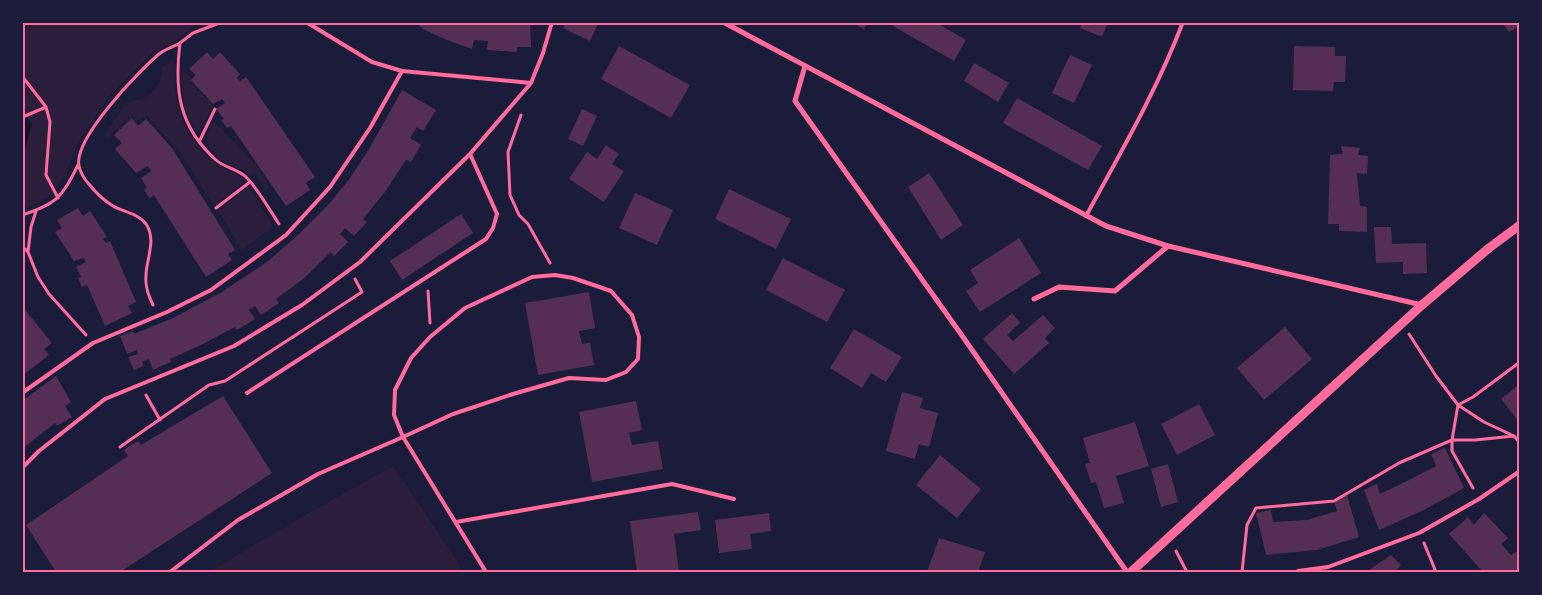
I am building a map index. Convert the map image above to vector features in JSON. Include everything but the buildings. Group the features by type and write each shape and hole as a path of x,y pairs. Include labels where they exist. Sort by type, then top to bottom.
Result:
{"street":[{"path":"723,22 1106,226 1168,246 1422,305"},
{"path":"805,66 795,100 1127,572"},
{"path":"1132,572 1422,305 1474,260 1520,225"},
{"path":"1034,300 1059,287 1115,291 1168,246"}],"lane":[{"path":"306,22 372,62 402,71 531,83"},
{"path":"22,468 39,451 105,399 234,346 302,305 360,262 470,154 531,83 543,53 552,22"},
{"path":"1086,216 1139,121 1172,52 1183,22"},
{"path":"22,393 93,343 158,316 211,290 286,235 330,187 370,128 402,71"},
{"path":"247,393 486,239 493,228 497,214 470,154"},
{"path":"170,572 238,520 318,474 403,437 453,414 568,378 606,380 626,372 638,359 639,337 632,315 610,291 573,278 555,275 532,277 465,308 430,338 411,358 395,390 394,415 403,437 486,572"},
{"path":"1298,571 1328,567 1419,533 1479,499 1520,471"},
{"path":"456,522 672,484 734,499"}],"path":[{"path":"22,216 44,208 58,198 65,190 79,165 82,147 90,133 121,91 161,52 180,43 194,33 222,22"},
{"path":"180,43 178,94 184,115 216,160 225,167 244,175 250,182 286,235"},
{"path":"22,76 46,107 50,122 46,175 58,198"},
{"path":"25,116 46,107"},
{"path":"200,140 215,109"},
{"path":"522,111 508,152 510,195 519,215 528,224 555,275"},
{"path":"79,165 86,181 100,197 121,210 135,215 146,224 151,238 150,257 146,275 150,299 158,316"},
{"path":"216,208 250,182"},
{"path":"28,252 31,227 36,211"},
{"path":"22,246 28,252 38,277 49,294 93,343"},
{"path":"120,447 209,385 225,381 362,292 349,270"},
{"path":"427,276 430,338"},
{"path":"1402,323 1436,376 1458,405 1484,422 1514,436 1520,443"},
{"path":"1458,405 1473,397 1520,362"},
{"path":"140,385 160,420"},
{"path":"1458,405 1452,451 1479,499"},
{"path":"1242,572 1247,525 1256,508 1334,501 1398,462 1452,440 1514,436"},
{"path":"1419,533 1436,572"},
{"path":"1170,539 1187,572"}],"shaded area":[{"path":"22,23 202,23 195,25 179,38 151,54 108,98 78,142 65,176 47,198 23,211"},
{"path":"173,59 176,98 189,132 212,161 239,175 245,181 214,206 180,152 146,115 138,122 132,115 107,138 104,134 127,102 140,99 152,92 162,75 162,68"},
{"path":"182,68 193,80 191,83 213,105 198,134 189,118 184,102"},
{"path":"23,112 32,124 23,156"},
{"path":"212,122 219,126 255,164 270,188 265,190 255,173 249,176 244,171 228,164 216,155 207,142 206,137"},
{"path":"248,186 273,227 242,250 218,211"},
{"path":"393,466 458,562 461,572 209,572 312,511"}]}
